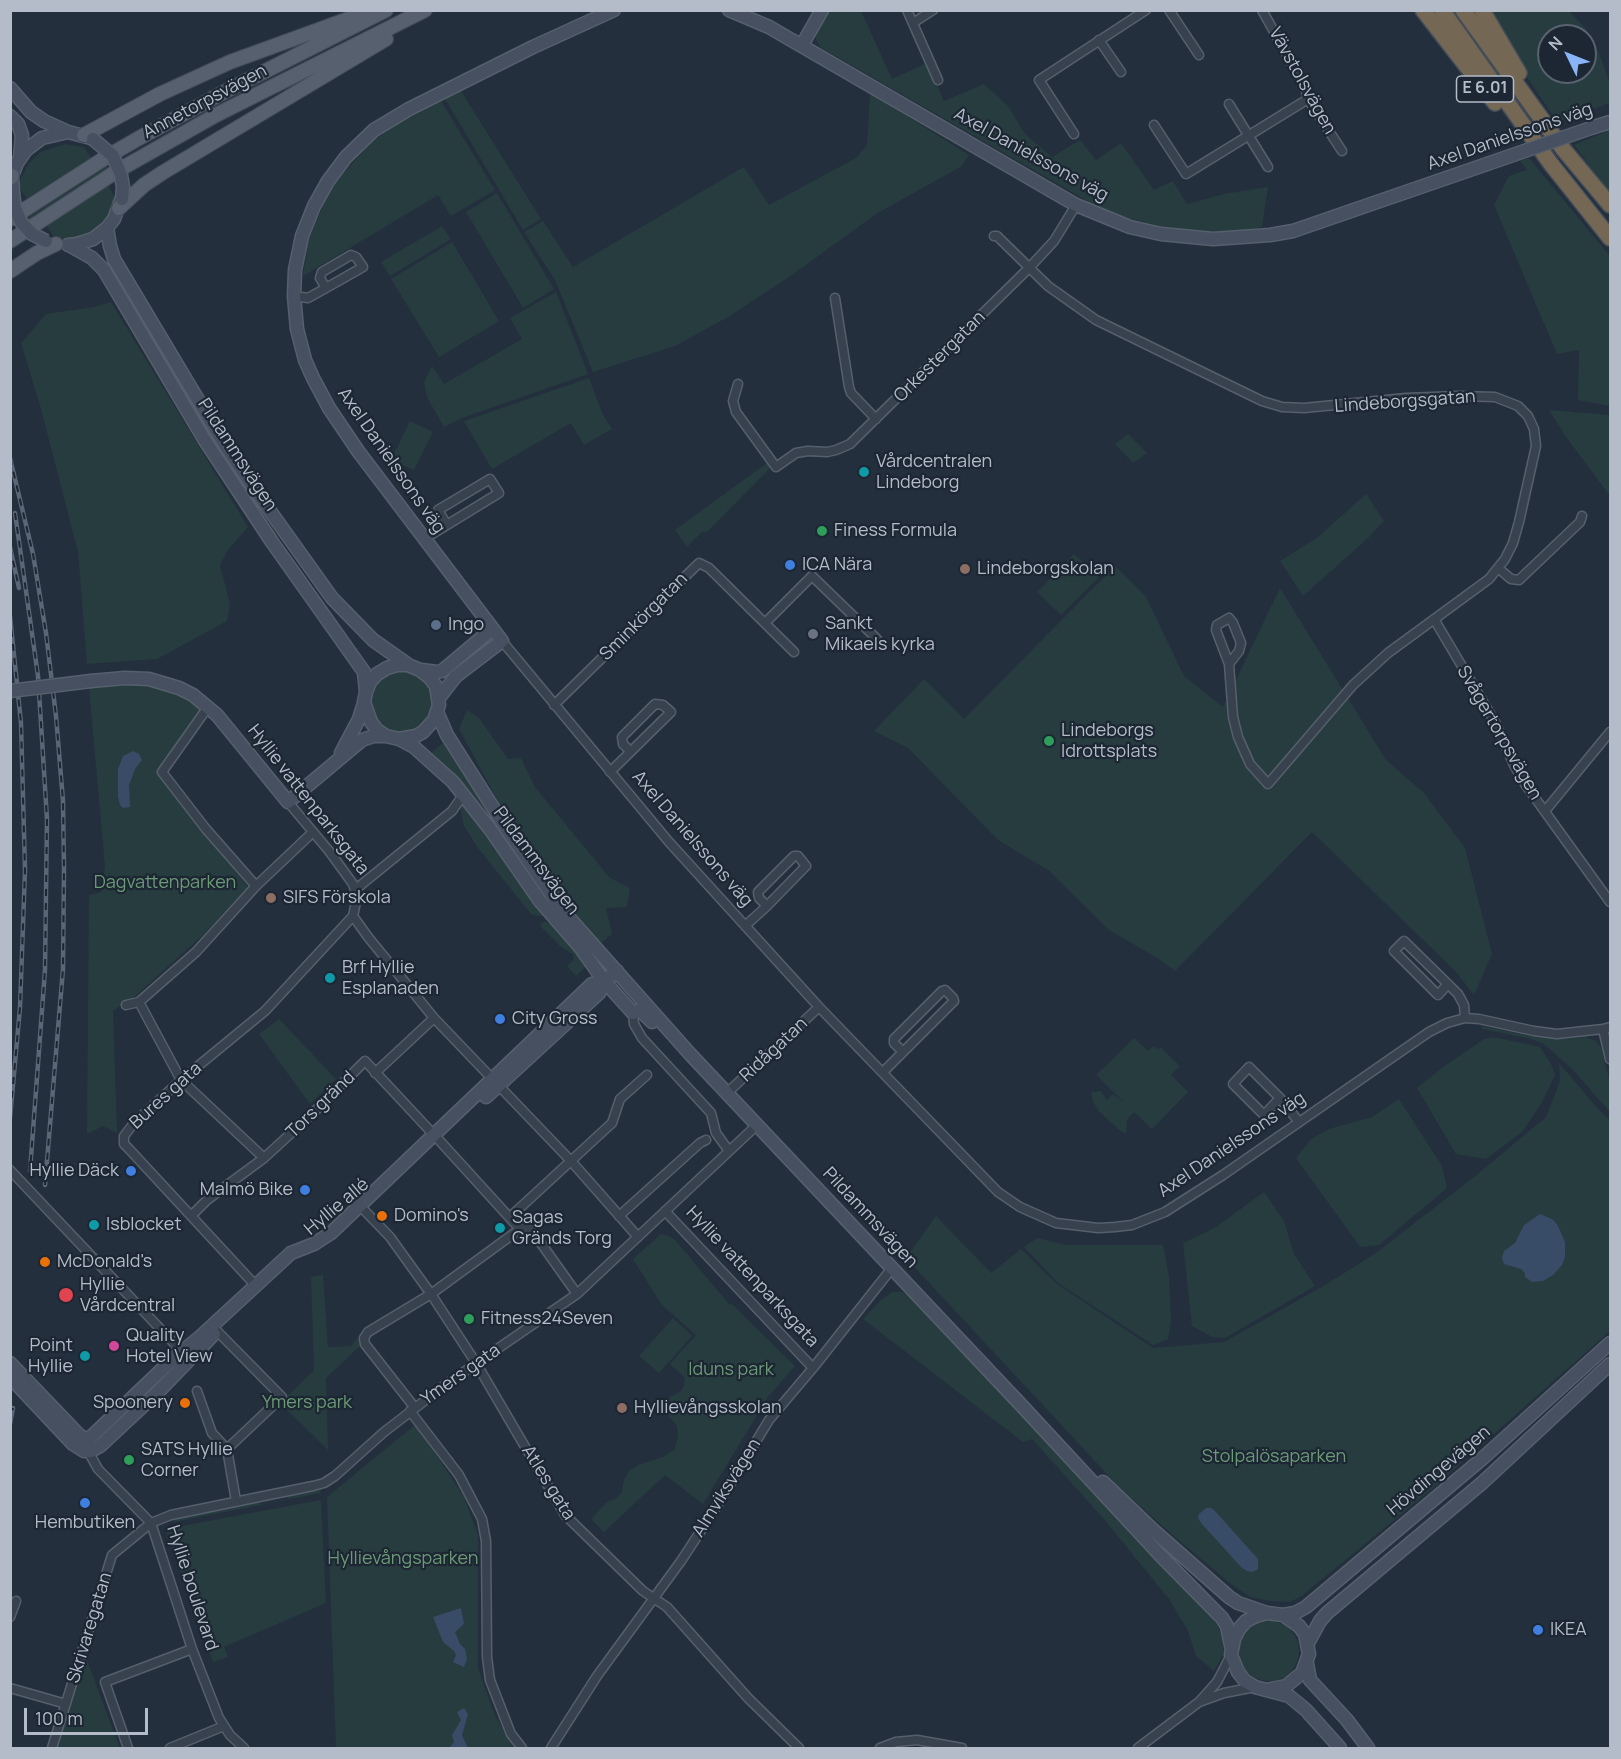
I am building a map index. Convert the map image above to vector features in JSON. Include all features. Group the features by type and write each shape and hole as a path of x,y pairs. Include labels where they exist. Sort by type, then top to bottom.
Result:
{"highway":[{"name":"E 6.01","path":"1424,10 1518,131 1551,164"},
{"path":"1442,10 1551,164 1611,238"},
{"path":"1463,10 1564,150 1606,200"},
{"path":"1482,10 1536,99 1594,177 1606,200"}],"main road":[{"path":"88,137 160,94 230,62 370,10"},
{"name":"Annetorpsvägen","path":"10,219 141,137 386,10"},
{"name":"Annetorpsvägen","path":"10,241 117,171 216,115 425,10"},
{"path":"121,203 162,173 435,10"},
{"path":"10,271 57,243"}],"street":[{"name":"Axel Danielssons väg","path":"614,10 570,29 389,120 359,143 336,169 314,206 298,255 294,296 300,342 305,360 335,416 423,539 554,705 686,862 819,1007 998,1192 1038,1216 1056,1223 1098,1228 1132,1224 1165,1212 1191,1197 1429,1032 1447,1023 1465,1018 1495,1021 1514,1027 1557,1034 1607,1028"},
{"name":"Axel Danielssons väg","path":"729,10 769,27 802,45 1076,205 1130,227 1178,237 1213,239 1270,236 1293,231 1611,122"},
{"path":"802,45 822,10"},
{"path":"907,10 938,80"},
{"path":"913,23 933,10"},
{"path":"1074,134 1039,80 1146,10"},
{"path":"1169,10 1199,55"},
{"name":"Vävstolsvägen","path":"1262,10 1305,87 1308,99 1342,151"},
{"path":"1099,40 1121,72"},
{"name":"Pildammsvägen","path":"10,88 32,112 44,121 68,132 88,137"},
{"path":"1154,125 1186,174 1308,99"},
{"path":"1229,105 1268,167"},
{"name":"Pildammsvägen","path":"10,116 22,135 20,158"},
{"name":"Pildammsvägen","path":"68,132 42,138 26,150 20,158 11,177 15,208 21,222 32,234 92,258 104,270 204,439 360,667 366,678 365,697 370,722 414,747 435,764 490,829 526,881 580,947 604,981 633,1013 640,1010 690,1054"},
{"path":"57,243 77,244 93,239 107,228 121,203 123,187 121,175 113,156 88,137"},
{"name":"Orkestergatan","path":"738,384 733,401 736,412 776,467 796,453 827,452 850,444 1029,268 1054,241 1076,205"},
{"name":"Pildammsvägen","path":"107,228 114,260 225,445 318,581 343,611 373,640 429,677 435,687 438,698 437,712 447,735 534,872 563,911 690,1054 1161,1557 1222,1617 1227,1626 1238,1672 1245,1681 1289,1696 1306,1710 1340,1749"},
{"name":"Lindeborgsgatan","path":"994,236 997,236 1068,302 1096,320 1247,394 1275,405 1311,408 1406,398 1496,397 1518,406 1531,422 1536,446 1513,543 1498,568 1489,579 1388,653 1353,685 1268,784 1250,764 1238,737 1233,717 1229,664 1216,630 1217,625 1229,618 1241,643 1239,651 1229,664"},
{"path":"294,296 308,297 326,288 363,267 356,257 351,255 322,272 320,278 326,288"},
{"path":"835,298 851,393 876,419"},
{"path":"423,539 447,525 499,494 490,479 438,510 447,525"},
{"path":"1498,568 1511,579 1519,580 1580,522 1582,516"},
{"name":"Sminkörgatan","path":"554,705 699,563 709,568 763,621"},
{"path":"794,652 763,621 812,576 877,639"},
{"name":"Svågertorpsvägen","path":"1434,619 1495,722 1514,765 1611,902"},
{"path":"337,760 359,719 370,682 377,674 397,665 432,672 441,670 492,629"},
{"path":"438,698 456,676 502,641"},
{"name":"Hyllie vattenparksgata","path":"10,691 125,678 148,679 179,688 193,695 224,724 329,850 356,889 357,904 354,916"},
{"path":"610,772 671,712 663,705 655,704 622,737 623,744 630,751"},
{"path":"208,707 162,772 206,829 256,886"},
{"path":"288,802 362,740 374,736 416,736 434,720 437,712"},
{"path":"1545,811 1611,732"},
{"path":"356,889 452,811 463,795"},
{"path":"126,1005 139,1002 196,952 256,886 313,832"},
{"path":"745,926 766,906 806,866 798,856 794,856 758,892 759,898 766,906"},
{"path":"354,916 434,1018 571,1161 638,1237"},
{"name":"Bures gata","path":"256,1286 123,1140 126,1131 181,1080 265,1011 354,916"},
{"path":"1448,984 1438,995 1394,951 1404,941 1448,984 1461,998 1465,1018"},
{"name":"Hyllie allé","path":"87,1446 186,1356 291,1253 331,1233 496,1083 592,984 604,981 617,971"},
{"path":"883,1072 903,1052 954,1001 945,990 942,990 894,1039 894,1043 903,1052"},
{"path":"139,1002 181,1080 264,1158 207,1200 191,1216"},
{"name":"Ridågatan","path":"728,1092 819,1007"},
{"path":"633,1013 634,1024 642,1038 711,1113 716,1133 729,1151"},
{"name":"Tors gränd","path":"375,1073 434,1018"},
{"path":"1607,1028 1611,1059"},
{"name":"Tors gränd","path":"264,1158 365,1061 520,1228 527,1227 533,1232 577,1294"},
{"path":"1281,1098 1264,1115 1233,1084 1250,1067 1281,1098 1299,1122"},
{"path":"510,1217 612,1124 620,1099 647,1075"},
{"name":"Ymers gata","path":"151,1523 171,1515 324,1483 335,1476 413,1410 476,1363 577,1294 758,1124"},
{"name":"Hyllie allé","path":"186,1356 217,1331 286,1264 294,1258 322,1247 364,1209 436,1137"},
{"path":"619,1216 699,1143 706,1140"},
{"path":"10,1170 186,1356"},
{"name":"Atles gata","path":"364,1209 390,1237 431,1294 476,1363 565,1515 643,1591 667,1607 748,1698 799,1749"},
{"name":"Hyllie vattenparksgata","path":"665,1211 813,1368"},
{"path":"520,1228 431,1294 368,1332 364,1338 365,1344 459,1475 482,1519 486,1541 487,1657 490,1680 511,1734 522,1749"},
{"name":"Almviksvägen","path":"550,1749 597,1676 719,1503 769,1420 892,1268"},
{"path":"217,1331 282,1397 227,1449"},
{"name":"Hövdingevägen","path":"1283,1615 1295,1613 1306,1607 1474,1465 1611,1344"},
{"name":"Hyllie boulevard","path":"10,1364 79,1435 98,1469 151,1523 192,1649 219,1718 244,1749"},
{"name":"Hövdingevägen","path":"1308,1643 1315,1628 1327,1613 1482,1483 1611,1364"},
{"name":"Hyllie boulevard","path":"10,1377 73,1444 87,1446"},
{"path":"197,1391 212,1433 227,1449 236,1501"},
{"name":"Pildammsvägen","path":"1023,1407 1217,1587 1238,1603 1267,1613 1283,1615"},
{"name":"Skrivaregatan","path":"52,1749 112,1555 151,1523"},
{"path":"10,1617 16,1601"},
{"path":"1138,1749 1199,1702 1217,1682 1232,1653 1234,1639 1246,1621 1267,1613"},
{"path":"1283,1615 1299,1626 1308,1643 1307,1664 1310,1680 1347,1720 1368,1749"},
{"path":"128,1749 105,1682 192,1649"},
{"path":"1199,1702 1224,1693 1261,1688 1276,1689 1295,1681 1307,1664"},
{"path":"10,1688 66,1704"},
{"path":"170,1749 224,1726"},
{"path":"880,1749 896,1742 917,1740 962,1749"}],"green space":[{"path":"828,11 861,11 892,79 927,63 944,101 984,84 1008,106 1025,134 1052,157 1080,140 1096,160 1121,143 1154,190 1173,181 1187,204 1224,194 1268,187 1262,227 1226,233 1192,231 1158,226 1096,206 820,47 816,40 816,33"},
{"path":"1489,11 1569,11 1581,24 1537,24 1537,84 1597,84 1597,49 1610,83 1610,103 1557,122 1515,59"},
{"path":"461,91 541,219 523,230 445,99"},
{"path":"870,93 969,155 962,166 876,214 792,275 728,317 675,346 593,372 555,280 524,232 543,221 573,267 744,167 769,205 856,158 867,145"},
{"path":"441,101 495,190 451,216 438,195 303,276 308,242 326,198 338,179 373,141 392,127"},
{"path":"1610,130 1610,193 1574,145"},
{"path":"65,144 84,147 91,158 27,199 19,188 21,178 29,163 41,152"},
{"path":"1529,158 1610,256 1610,406 1578,400 1579,350 1557,354 1494,205 1509,176 1527,170 1520,161"},
{"path":"106,163 109,169 29,221 26,216"},
{"path":"108,185 114,196 113,202 108,215 99,227 80,237 65,239 54,237 46,225"},
{"path":"497,193 554,289 523,308 466,212"},
{"path":"442,226 451,239 390,276 381,262"},
{"path":"452,242 499,321 439,357 391,279"},
{"path":"556,292 588,374 462,418 444,427 427,397 424,382 432,366 444,384 522,339 510,318"},
{"path":"111,302 248,527 228,550 220,565 230,604 227,621 157,659 87,664 78,552 41,409 21,343 46,314 94,307"},
{"path":"589,378 602,413 612,429 584,445 571,423 492,469 464,421"},
{"path":"1549,410 1610,415 1610,496 1566,437"},
{"path":"410,421 433,432 414,470 391,460"},
{"path":"1128,434 1147,453 1133,463 1115,444"},
{"path":"767,463 770,468 706,533 703,531 687,547 675,530"},
{"path":"1366,494 1384,521 1303,596 1280,561 1318,537"},
{"path":"1074,554 1099,577 1061,615 1037,592"},
{"path":"1115,566 1146,597 1184,676 1223,707 1280,588 1386,760 1424,793 1465,848 1492,954 1474,995 1455,971 1312,832 1175,971 1109,930 1048,870 998,840 908,748 874,731 924,679 964,719"},
{"path":"401,671 413,673 423,680 430,690 432,702 430,714 423,724 413,731 401,733 389,731 379,724 372,714 370,702 372,690 379,680 389,673"},
{"name":"Dagvattenparken","path":"126,683 147,684 174,691 201,708 156,772 248,887 201,937 135,996 113,1011 117,1133 103,1126 87,1134 89,895 101,892 105,866 89,688"},
{"path":"467,710 479,718 508,759 521,758 535,787 610,878 630,888 627,907 606,908 612,934 600,944 567,907 509,829 499,803 459,729"},
{"path":"444,742 495,823 493,824 452,773 431,753"},
{"path":"461,804 483,828 518,880 546,916 531,914 478,848 464,826"},
{"path":"544,921 555,926 588,965 576,976 567,966 573,961 574,955 560,946 541,927"},
{"path":"279,1019 336,1079 310,1104 259,1034"},
{"path":"1481,1026 1536,1037 1567,1039 1585,1037 1596,1041 1602,1049 1610,1083 1610,1112 1573,1070 1544,1044 1531,1039 1482,1029"},
{"path":"1493,1037 1540,1047 1555,1075 1541,1104 1522,1132 1486,1159 1456,1154 1417,1088 1484,1039"},
{"path":"1134,1038 1148,1051 1154,1046 1157,1049 1161,1048 1180,1066 1171,1075 1188,1092 1152,1129 1134,1112 1127,1120 1126,1134 1099,1111 1093,1102 1091,1092 1101,1091 1107,1100 1113,1094 1126,1104 1096,1075"},
{"name":"Stolpalösaparken","path":"1559,1063 1610,1120 1610,1331 1433,1488 1303,1595 1290,1602 1250,1597 1176,1538 1120,1488 906,1258 936,1216 991,1273 1021,1249 1057,1284 1153,1348 1224,1342 1325,1285 1376,1253 1474,1177 1546,1117 1560,1081"},
{"path":"1399,1099 1442,1166 1447,1188 1379,1245 1360,1247 1296,1158 1311,1139 1329,1129 1372,1117"},
{"path":"1264,1192 1284,1221 1294,1254 1315,1286 1225,1338 1212,1337 1192,1326 1183,1243 1213,1229"},
{"name":"Iduns park","path":"661,1234 675,1240 730,1305 732,1304 795,1366 768,1397 703,1504 665,1475 604,1532 591,1519 607,1502 615,1499 622,1492 624,1480 629,1471 674,1450 678,1437 677,1426 662,1408 664,1400 681,1391 684,1385 685,1378 670,1364 696,1335 662,1305 633,1259"},
{"path":"1037,1238 1066,1245 1163,1245 1169,1277 1171,1321 1168,1339 1153,1345 1058,1283 1024,1247"},
{"name":"Ymers park","path":"323,1275 328,1347 351,1346 358,1337 360,1346 326,1378 328,1450 280,1403 314,1370 311,1277"},
{"path":"892,1292 902,1292 918,1303 1209,1612 1222,1634 1224,1653 1214,1671 1196,1656 1188,1631 1169,1599 1103,1518 1032,1439 1023,1442 863,1319"},
{"path":"673,1318 692,1336 659,1373 639,1356"},
{"name":"Hyllievångsparken","path":"416,1424 464,1497 478,1535 478,1668 494,1713 513,1748 336,1748 327,1497"},
{"path":"322,1488 320,1493 174,1522 172,1519 258,1501 261,1504 287,1499 290,1494"},
{"path":"321,1500 326,1603 224,1647 228,1657 213,1662 165,1529"},
{"path":"1269,1621 1286,1626 1294,1634 1299,1651 1294,1668 1286,1676 1269,1681 1252,1676 1244,1668 1239,1651 1244,1634 1252,1626"},
{"path":"85,1655 120,1748 55,1748"}],"water":[{"path":"133,751 139,754 142,760 135,769 129,785 130,807 123,808 118,797 118,769 123,756"},
{"path":"1540,1214 1557,1224 1565,1242 1565,1257 1562,1265 1553,1275 1543,1281 1532,1282 1525,1277 1521,1269 1504,1264 1502,1258 1504,1251 1515,1243 1524,1225"},
{"path":"1206,1508 1215,1511 1258,1559 1258,1569 1253,1572 1241,1567 1202,1524 1198,1518 1199,1514"},
{"path":"461,1608 464,1624 455,1632 465,1649 467,1659 464,1667 453,1662 456,1655 443,1642 433,1617"},
{"path":"464,1708 468,1714 462,1735 468,1748 449,1748 454,1742 452,1735 461,1720 457,1712"}],"railway":[{"path":"10,458 33,554 46,633 63,801 63,969 45,1185"},
{"path":"15,513 38,676 47,819 45,970 30,1171"},
{"path":"10,547 19,588"},
{"path":"10,616 21,723 25,870 20,1008 10,1118"},
{"path":"10,1424 13,1408"}],"place":[{"name":"Vårdcentralen Lindeborg","path":"864,472"},
{"name":"Finess Formula","path":"822,531"},
{"name":"ICA Nära","path":"790,565"},
{"name":"Lindeborgskolan","path":"965,569"},
{"name":"Ingo","path":"436,625"},
{"name":"Sankt Mikaels kyrka","path":"813,634"},
{"name":"Lindeborgs Idrottsplats","path":"1049,741"},
{"name":"SIFS Förskola","path":"271,898"},
{"name":"Brf Hyllie Esplanaden","path":"330,978"},
{"name":"City Gross","path":"500,1019"},
{"name":"Hyllie Däck","path":"131,1171"},
{"name":"Malmö Bike","path":"305,1190"},
{"name":"Domino's","path":"382,1216"},
{"name":"Isblocket","path":"94,1225"},
{"name":"Sagas Gränds Torg","path":"500,1228"},
{"name":"McDonald's","path":"45,1262"},
{"name":"Hyllie Vårdcentral","path":"66,1295"},
{"name":"Fitness24Seven","path":"469,1319"},
{"name":"Quality Hotel View","path":"114,1346"},
{"name":"Point Hyllie","path":"85,1356"},
{"name":"Spoonery","path":"185,1403"},
{"name":"Hyllievångsskolan","path":"622,1408"},
{"name":"SATS Hyllie Corner","path":"129,1460"},
{"name":"Hembutiken","path":"85,1503"},
{"name":"IKEA","path":"1538,1630"}]}
